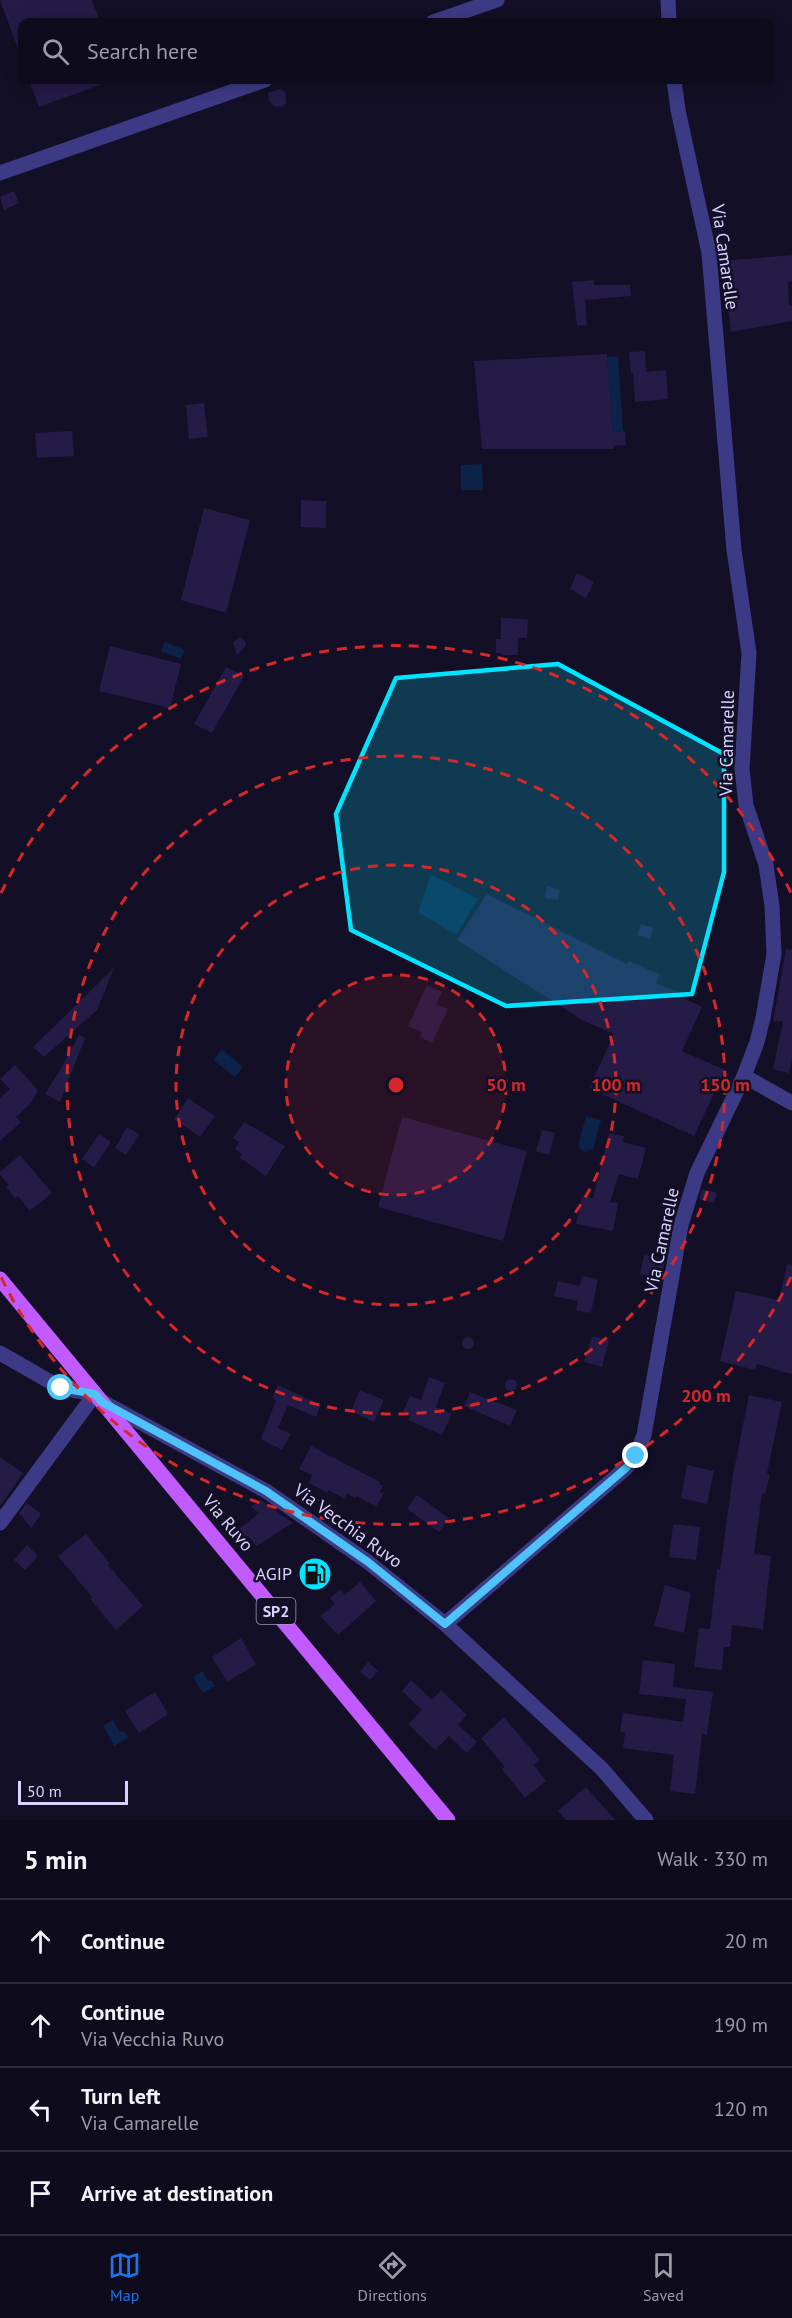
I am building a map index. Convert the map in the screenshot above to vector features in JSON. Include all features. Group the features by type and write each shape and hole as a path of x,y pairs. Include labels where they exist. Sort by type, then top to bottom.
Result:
{"main road":[{"name":"Via Ruvo","path":"0,1279 448,1820"}],"street":[{"path":"445,18 497,0"},
{"path":"668,0 669,18"},
{"path":"0,173 254,84"},
{"name":"Via Camarelle","path":"445,1624 617,1476 636,1456 644,1435 681,1225 697,1173 744,1076 761,1026 774,954 772,906 766,865 746,805 742,769 749,653 734,550 709,253 675,84"},
{"path":"744,1076 792,1103"},
{"name":"Via Vecchia Ruvo","path":"0,1353 61,1388 98,1398 266,1491 368,1562 445,1624 602,1769 646,1820"},
{"path":"0,1522 98,1398"}],"highlighted area":[{"path":"558,664 724,754 724,872 692,994 506,1006 351,930 336,814 396,678"}],"water":[{"path":"607,357 618,357 623,431 613,432"},
{"path":"482,464 483,490 461,490 461,465"},
{"path":"165,642 185,650 181,659 161,651"},
{"path":"431,874 478,899 456,935 418,912"},
{"path":"222,1049 243,1067 235,1077 213,1060"},
{"path":"586,1116 601,1120 593,1150 590,1149 585,1153 578,1146"},
{"path":"203,1671 208,1681 211,1680 215,1686 203,1693 193,1677"},
{"path":"113,1720 120,1732 124,1731 128,1738 114,1746 103,1726"}],"building":[{"path":"0,0 92,0 99,18 18,18 18,49"},
{"path":"30,84 103,84 39,107"},
{"path":"280,89 285,92 286,103 282,107 274,106 269,101 268,93"},
{"path":"14,191 19,203 4,210 0,197"},
{"path":"792,255 792,281 788,282 792,321 731,332 723,261"},
{"path":"594,280 594,285 630,285 631,296 585,300 587,325 577,326 572,282"},
{"path":"645,351 646,372 666,370 668,399 635,402 629,352"},
{"path":"607,354 613,432 625,431 626,445 614,446 614,449 482,449 474,361"},
{"path":"204,403 208,437 189,439 186,405"},
{"path":"72,431 74,456 37,458 35,433"},
{"path":"301,500 326,501 326,528 301,527"},
{"path":"204,508 250,520 226,613 181,600"},
{"path":"577,573 594,582 586,598 570,589"},
{"path":"501,618 528,619 527,638 518,638 518,655 496,653 496,639 501,639"},
{"path":"240,637 246,642 245,647 237,655 233,642"},
{"path":"110,646 181,664 170,708 99,691"},
{"path":"226,667 244,676 212,733 194,724"},
{"path":"547,886 560,890 558,900 545,898"},
{"path":"487,894 627,964 629,961 660,975 656,983 686,996 684,998 702,1007 682,1051 725,1070 694,1136 589,1088 614,1034 582,1020 457,940"},
{"path":"641,924 653,928 650,939 637,935"},
{"path":"786,949 792,950 792,1060 789,1073 773,1069 783,1022 773,1021"},
{"path":"114,968 97,1010 44,1057 33,1047"},
{"path":"427,985 442,992 436,1004 448,1009 432,1043 420,1037 422,1032 408,1026"},
{"path":"79,1035 85,1038 60,1102 45,1094"},
{"path":"15,1065 38,1090 31,1103 16,1117 21,1122 0,1141 0,1098 10,1089 0,1079"},
{"path":"188,1098 215,1116 200,1137 174,1119"},
{"path":"402,1117 527,1151 503,1241 378,1207"},
{"path":"244,1122 285,1146 266,1176 240,1158 242,1154 235,1149 239,1142 233,1138"},
{"path":"127,1127 139,1134 126,1155 115,1148"},
{"path":"542,1130 555,1133 549,1155 536,1151"},
{"path":"609,1133 624,1136 623,1142 646,1148 638,1179 619,1174 610,1202 618,1203 613,1231 576,1224 582,1196 593,1198"},
{"path":"99,1134 111,1142 94,1168 82,1159"},
{"path":"20,1155 52,1193 30,1211 18,1196 15,1198 6,1187 9,1185 0,1175 0,1172"},
{"path":"702,1189 717,1193 714,1203 699,1199"},
{"path":"644,1255 665,1259 662,1278 640,1274"},
{"path":"787,1264 792,1265 792,1374 757,1364 755,1370 720,1361 736,1291 779,1300"},
{"path":"582,1276 598,1279 591,1313 578,1311 576,1309 578,1301 554,1296 558,1281 580,1286"},
{"path":"592,1336 609,1340 602,1367 584,1362"},
{"path":"470,1337 473,1338 473,1348 466,1349 463,1348 462,1341 463,1338"},
{"path":"429,1377 445,1383 436,1407 452,1414 442,1435 408,1420 410,1416 403,1412 410,1396 421,1400"},
{"path":"513,1379 517,1385 513,1391 509,1391 505,1383"},
{"path":"278,1385 321,1405 316,1417 288,1405 278,1428 291,1434 282,1450 261,1439 276,1400 272,1398"},
{"path":"360,1390 384,1400 374,1422 351,1411"},
{"path":"470,1392 517,1410 510,1426 464,1406"},
{"path":"749,1395 782,1402 767,1473 770,1475 765,1494 762,1493 754,1554 771,1556 763,1629 732,1625 730,1647 724,1647 722,1670 694,1667 699,1628 710,1629 717,1569 720,1570 733,1475"},
{"path":"311,1446 380,1482 379,1484 383,1486 380,1492 384,1493 376,1507 356,1496 355,1498 347,1493 344,1499 329,1490 327,1493 309,1483 312,1475 299,1469"},
{"path":"0,1457 23,1473 0,1506"},
{"path":"687,1465 714,1471 707,1504 681,1498"},
{"path":"417,1495 449,1518 439,1532 407,1509"},
{"path":"261,1500 293,1523 256,1546 239,1529 259,1513 251,1507"},
{"path":"27,1503 41,1514 31,1528 19,1513"},
{"path":"673,1524 700,1527 696,1560 669,1557"},
{"path":"86,1534 110,1564 108,1565 143,1606 116,1630 58,1556"},
{"path":"27,1545 38,1556 25,1570 14,1560"},
{"path":"320,1556 332,1571 308,1590 296,1575"},
{"path":"360,1582 376,1601 338,1635 320,1616 335,1604 330,1598 340,1589 345,1595"},
{"path":"665,1585 691,1593 684,1633 654,1626"},
{"path":"241,1638 256,1664 227,1682 212,1657"},
{"path":"643,1660 675,1664 673,1687 713,1692 707,1734 702,1734 695,1794 670,1791 674,1755 623,1748 625,1732 620,1732 623,1713 683,1722 686,1699 639,1694"},
{"path":"368,1662 378,1671 370,1680 360,1672"},
{"path":"411,1680 432,1700 441,1690 467,1715 458,1725 477,1742 467,1753 449,1736 435,1750 408,1724 422,1710 402,1691"},
{"path":"155,1692 168,1714 139,1733 125,1711"},
{"path":"504,1717 540,1760 534,1765 546,1781 525,1798 502,1769 505,1767 481,1738"},
{"path":"586,1787 615,1820 566,1820 558,1811"}],"place":[{"name":"AGIP","path":"315,1574"}],"route":[{"path":"61,1388 95,1394 102,1402 266,1491 368,1562 445,1624 626,1468 636,1456"}]}
